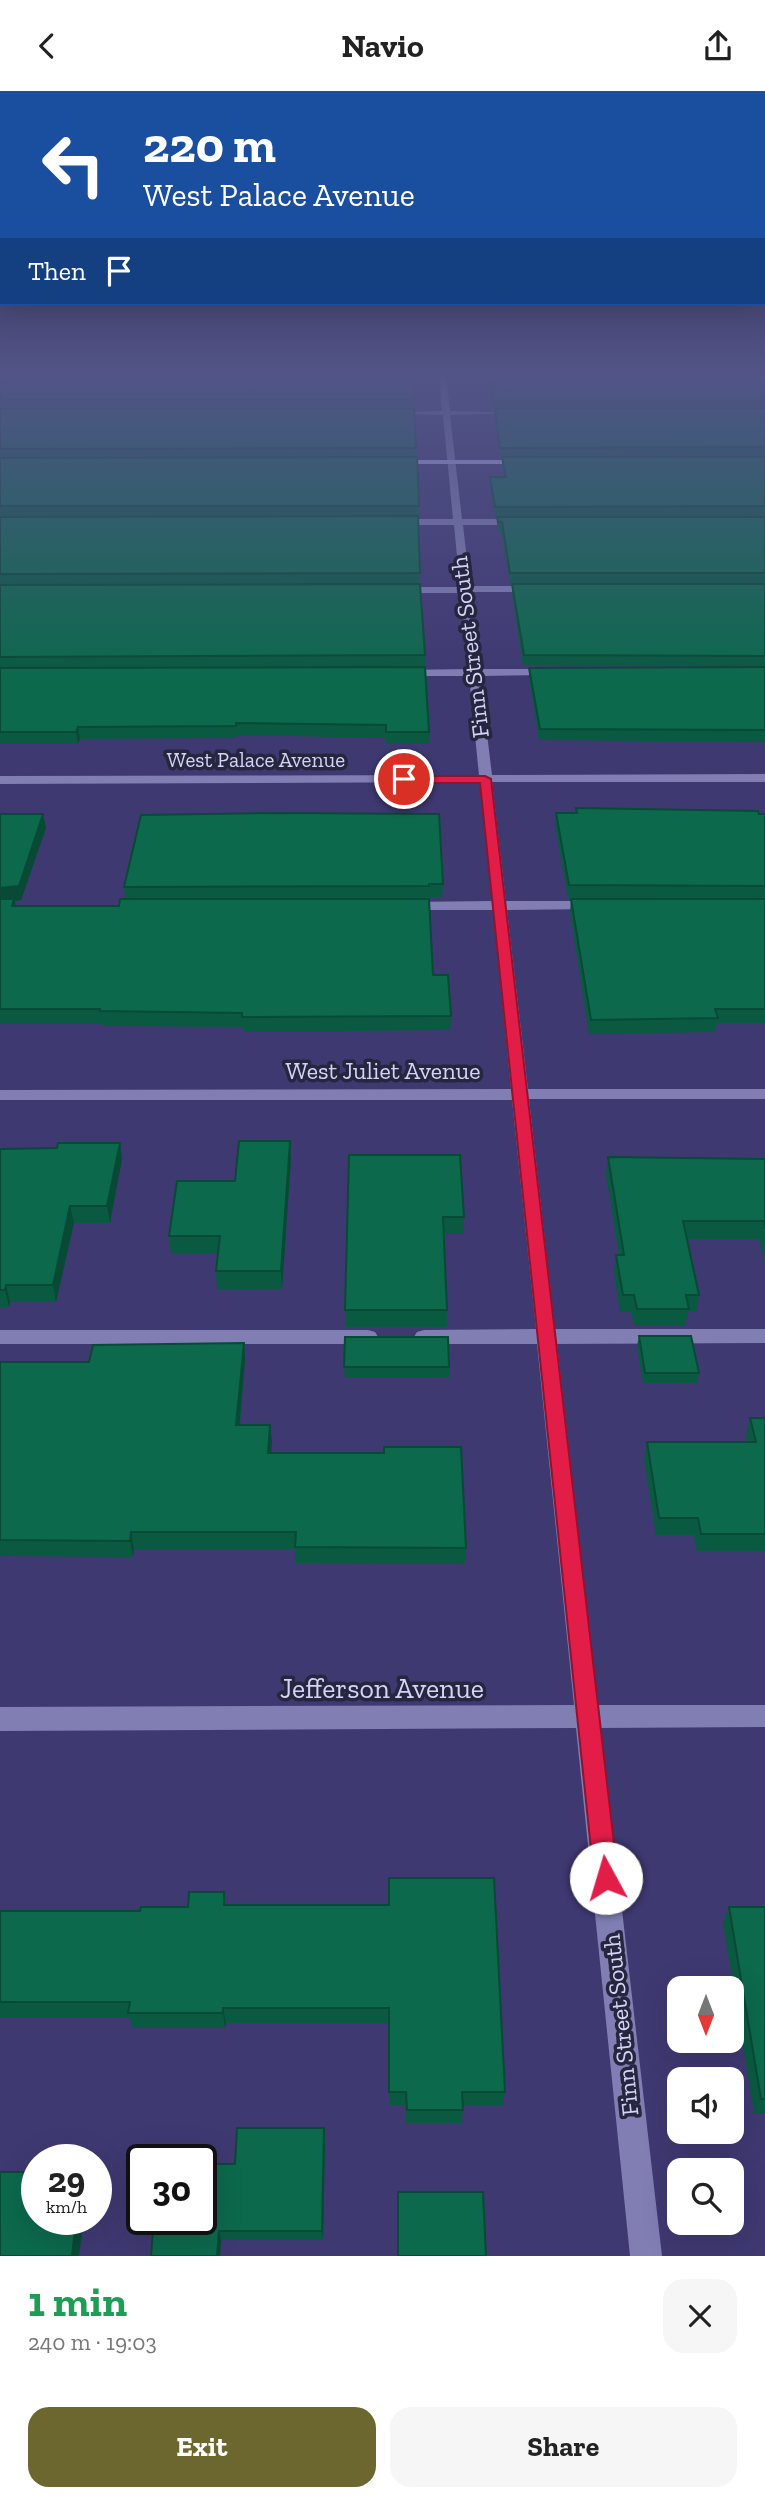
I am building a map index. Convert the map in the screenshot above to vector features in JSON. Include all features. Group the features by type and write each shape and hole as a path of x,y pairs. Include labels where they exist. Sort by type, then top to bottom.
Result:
{"street":[{"name":"Finn Street South","path":"451,476 646,2256"},
{"path":"389,522 531,522"},
{"path":"386,590 547,589"},
{"path":"390,673 571,672"},
{"name":"West Palace Avenue","path":"0,780 765,778"},
{"path":"387,906 605,905"},
{"name":"West Juliet Avenue","path":"0,1095 765,1094"},
{"path":"0,1337 765,1336"},
{"name":"Jefferson Avenue","path":"0,1719 765,1716"}],"building":[{"path":"0,476 418,476 419,506 0,506"},
{"path":"765,476 765,506 495,507 490,477"},
{"path":"418,516 420,573 0,574 0,517"},
{"path":"497,517 765,517 765,573 510,573 502,522 498,522"},
{"path":"420,584 425,655 0,657 0,585"},
{"path":"512,584 765,584 765,656 524,655"},
{"path":"425,667 429,732 386,732 386,725 236,723 236,726 78,727 76,732 0,732 0,668"},
{"path":"765,667 765,730 540,729 529,668"},
{"path":"576,808 758,811 759,814 765,814 765,886 569,885 556,813 577,813"},
{"path":"0,814 43,814 19,886 0,888"},
{"path":"439,814 443,884 124,887 141,815"},
{"path":"0,899 14,899 12,906 119,906 120,899 429,899 433,975 448,975 451,1016 242,1017 242,1013 0,1009"},
{"path":"571,899 765,899 765,1009 715,1009 718,1018 591,1020"},
{"path":"239,1141 290,1141 281,1271 216,1271 220,1236 169,1236 177,1181 235,1181"},
{"path":"58,1143 120,1143 107,1206 70,1206 53,1285 6,1285 5,1290 0,1290 0,1149 57,1148"},
{"path":"349,1155 460,1155 464,1217 443,1217 447,1310 345,1310"},
{"path":"608,1157 765,1159 765,1227 764,1221 683,1221 699,1295 686,1295 689,1309 637,1309 634,1295 623,1295 616,1255 624,1255"},
{"path":"639,1336 691,1336 699,1373 645,1373"},
{"path":"345,1337 448,1337 449,1367 344,1367"},
{"path":"244,1343 236,1425 270,1425 268,1453 384,1453 384,1447 461,1447 466,1548 295,1547 296,1532 131,1532 130,1541 0,1540 0,1362 89,1362 93,1345"},
{"path":"750,1418 765,1418 765,1534 701,1534 698,1518 659,1518 647,1442 756,1442"},
{"path":"389,1878 494,1878 505,2092 462,2092 463,2110 407,2110 406,2092 389,2092 389,2008 223,2008 223,2013 128,2013 130,2002 0,2002 0,1911 140,1911 141,1907 188,1907 189,1892 224,1892 224,1905 389,1905"},
{"path":"729,1907 765,1907 765,2099 761,2099 744,1997 744,1976 740,1976"},
{"path":"237,2128 324,2128 322,2231 219,2231 217,2256 151,2256 153,2235 217,2235 217,2164 235,2164"},
{"path":"0,2172 21,2172 21,2235 74,2235 72,2256 0,2256"},
{"path":"398,2192 483,2192 486,2256 398,2256"}],"route":[{"path":"404,779 485,779 606,1878"}]}
